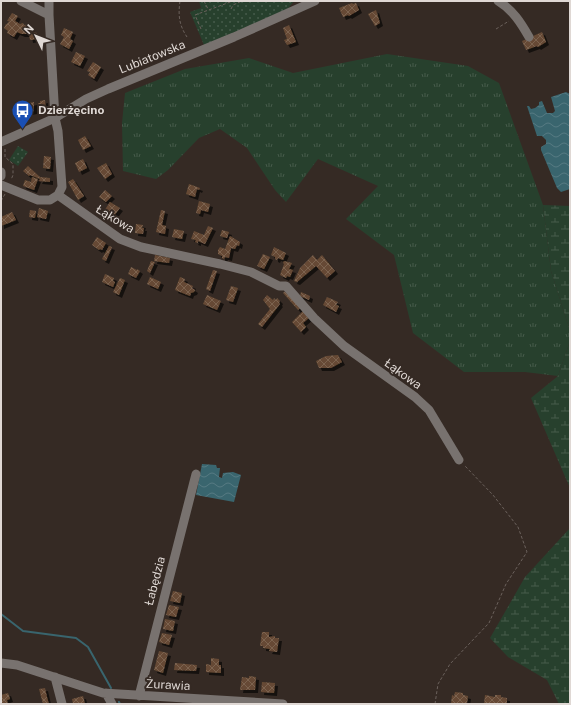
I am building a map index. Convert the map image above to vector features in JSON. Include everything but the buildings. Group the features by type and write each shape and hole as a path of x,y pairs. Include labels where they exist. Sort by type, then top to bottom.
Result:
{"street":[{"path":"21,1 48,15"},
{"path":"4,187 38,200 50,200 58,196 62,187 58,131 55,118 48,15 49,1"},
{"name":"Lubiatowska","path":"3,144 55,118 86,99 108,88 234,37 296,6 315,1"},
{"path":"498,1 504,4 516,17 529,37"},
{"name":"Łąkowa","path":"58,196 120,239 141,247 251,272 280,286 286,286 314,318 344,346 415,397 429,410 459,460"},
{"name":"Łabędzia","path":"139,696 196,474"},
{"name":"Żurawia","path":"1,663 17,664 106,694 283,704"},
{"path":"55,677 62,704"},
{"path":"106,694 112,704"}],"path":[{"path":"180,1 179,19 183,32 187,37"},
{"path":"204,1 208,10"},
{"path":"201,29 195,16 233,1"},
{"path":"231,9 232,6 242,1"},
{"path":"496,29 516,17"},
{"path":"3,144 8,161 13,164 14,175 4,187"},
{"path":"1,155 5,154"},
{"path":"435,704 438,684 450,664 489,623 506,584 527,552 518,527 493,495 459,460"}],"green space":[{"path":"199,1 294,1 286,11 204,45 190,12 201,8"},
{"path":"387,54 468,66 499,83 543,205 551,271 570,331 570,341 558,376 525,372 464,372 413,333 394,255 346,219 378,186 318,159 286,202 275,190 247,148 220,129 199,138 168,170 156,179 123,171 122,123 125,93 185,69 249,58 293,73"},
{"path":"18,146 28,152 18,166 9,160"},
{"path":"543,205 570,206 570,331 551,271"},
{"path":"570,341 570,488 531,398 558,376"},
{"path":"570,528 570,704 559,704 547,680 508,657 490,638 525,577"}],"water":[{"path":"566,92 570,94 570,189 561,192 557,188 541,150 541,147 546,144 546,140 542,136 537,136 527,106 531,109 535,108 539,105 539,102 542,101 547,113 553,113 555,111 551,97"},
{"path":"202,464 216,465 217,468 220,468 219,477 222,478 223,473 233,472 241,475 234,502 196,495"}],"waterway":[{"path":"1,614 23,631 76,638 88,647 111,688"}],"place":[{"name":"Dzierżęcino","path":"22,130"}]}
